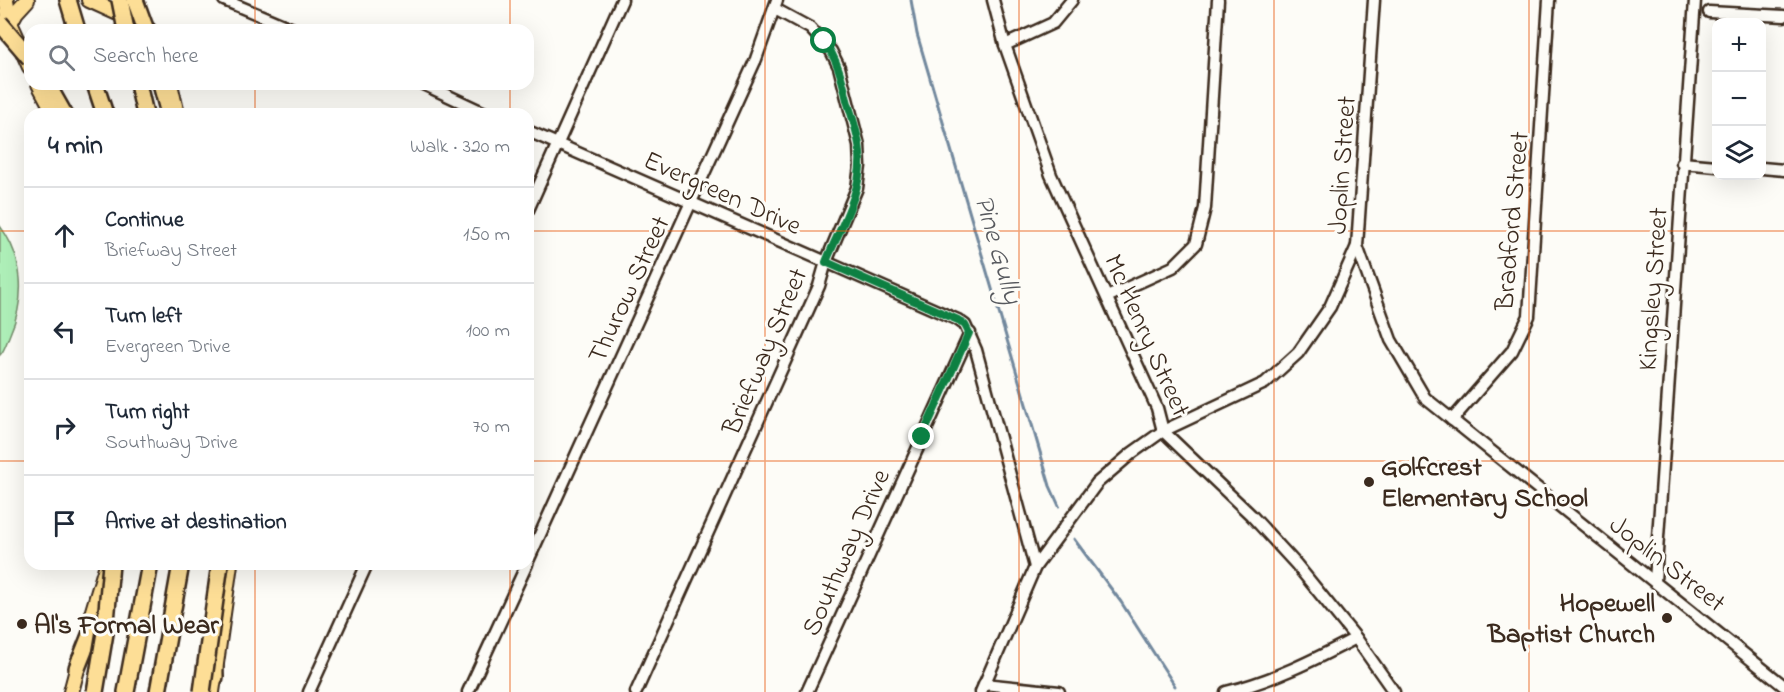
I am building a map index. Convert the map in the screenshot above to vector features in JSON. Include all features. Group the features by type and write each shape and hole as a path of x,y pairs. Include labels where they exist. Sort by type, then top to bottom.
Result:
{"highway":[{"path":"68,0 75,24"},
{"path":"120,0 125,24"},
{"path":"135,0 145,24"},
{"path":"5,23 24,50"},
{"path":"50,90 61,108"},
{"path":"97,90 103,108"},
{"path":"139,90 144,108"},
{"path":"163,90 167,108"},
{"path":"95,692 105,633 109,570"},
{"path":"77,668 115,570"},
{"path":"126,692 149,570"},
{"path":"158,692 180,570"},
{"path":"212,570 213,685"},
{"path":"202,692 219,570"}],"main road":[{"path":"6,0 5,23 24,56"},
{"path":"5,23 27,0"},
{"path":"89,0 142,24"},
{"path":"42,90 51,108"},
{"path":"171,90 176,108"},
{"path":"71,692 107,570"},
{"path":"213,685 229,570"}],"street":[{"path":"224,0 281,24"},
{"path":"534,197 622,0"},
{"name":"Mc Henry Street","path":"993,0 1005,45 1051,176 1157,408 1163,431 1251,515 1296,564 1356,638 1394,692"},
{"path":"1005,45 1053,23 1072,0"},
{"path":"1107,297 1173,267 1196,244 1205,208 1218,0"},
{"name":"Joplin Street","path":"1374,0 1357,246 1391,340 1425,398 1784,686"},
{"name":"Bradford Street","path":"1452,420 1512,351 1529,316 1549,0"},
{"name":"Kingsley Street","path":"1655,581 1695,0"},
{"name":"Thurow Street","path":"534,548 756,59 776,5"},
{"name":"Briefway Street","path":"636,692 819,286 826,262 857,188 860,166 859,145 839,67 831,51 810,28 776,5"},
{"path":"1709,12 1784,16"},
{"path":"436,90 474,108"},
{"name":"Evergreen Drive","path":"534,134 958,320 965,325 969,333"},
{"path":"1682,163 1712,166"},
{"path":"1766,168 1784,170"},
{"path":"1059,692 982,688 1035,567 1097,483 1132,453 1163,431 1265,383 1298,353 1330,307 1357,246"},
{"path":"969,333 976,350 1035,567"},
{"name":"Southway Drive","path":"807,692 969,333"},
{"path":"309,692 364,570"},
{"name":"Thurow Street","path":"468,692 524,570"},
{"path":"1226,692 1302,666 1356,638"}],"green space":[{"path":"0,226 14,251 20,278 20,292 15,320 5,348 0,355"}],"waterway":[{"name":"Pine Gully","path":"911,0 917,34 1050,486 1059,506"},
{"name":"Pine Gully","path":"1074,539 1121,602 1175,686"}],"place":[{"name":"Golfcrest Elementary School","path":"1369,482"},
{"name":"Hopewell Baptist Church","path":"1667,618"},
{"name":"Al's Formal Wear","path":"22,624"}],"route":[{"path":"824,41 839,67 860,155 859,179 854,198 826,262 958,320 965,325 969,333 922,437"}]}
